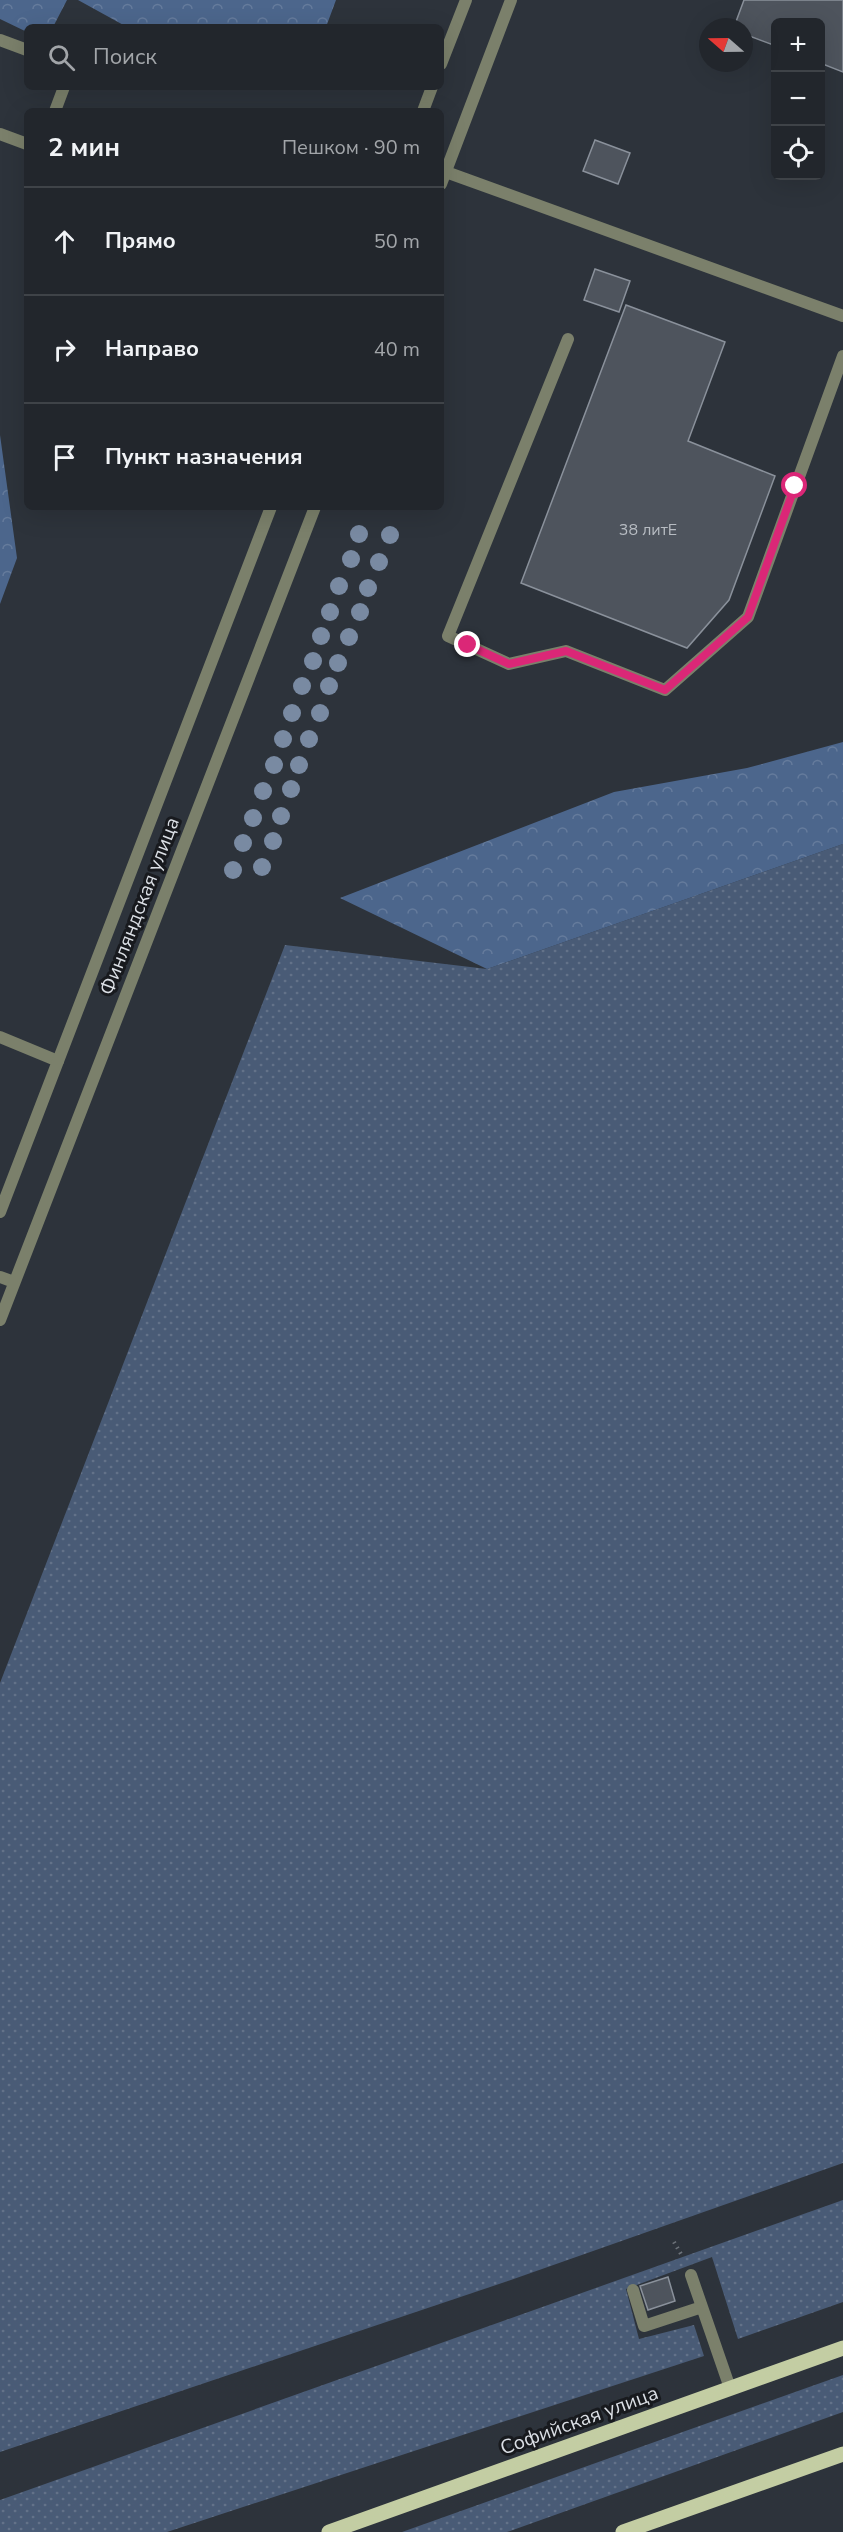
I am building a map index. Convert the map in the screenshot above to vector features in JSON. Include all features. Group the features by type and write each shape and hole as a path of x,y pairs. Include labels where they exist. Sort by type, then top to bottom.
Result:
{"main road":[{"name":"Софийская улица","path":"329,2532 843,2348"},
{"path":"623,2532 843,2454"}],"street":[{"path":"444,56 466,0"},
{"path":"444,175 511,0"},
{"path":"0,40 24,49"},
{"path":"56,108 63,90"},
{"path":"424,108 431,90"},
{"path":"0,134 24,143"},
{"path":"444,178 843,316"},
{"path":"568,339 448,636 509,664 566,651 665,690 748,617 843,356"},
{"name":"Финляндская улица","path":"0,1212 270,510"},
{"name":"Финляндская улица","path":"0,1320 314,510"},
{"path":"0,1037 58,1061"},
{"path":"0,1277 15,1282"},
{"path":"691,2275 730,2388"},
{"path":"633,2290 644,2326 702,2307"}],"shaded area":[{"path":"843,844 843,2163 502,2283 0,2452 0,1683 285,945 487,969"},
{"path":"843,2200 843,2302 738,2339 712,2257 626,2289 639,2339 694,2325 704,2356 167,2532 0,2532 0,2500"},
{"path":"843,2375 843,2412 507,2532 402,2532"}],"green space":[{"path":"0,0 67,0 55,24 24,24 24,31 0,19"},
{"path":"78,0 336,0 327,24 122,24"},
{"path":"0,435 17,558 0,604"},
{"path":"843,742 843,844 487,969 340,898 614,792 747,768"}],"building":[{"path":"744,0 843,0 843,72 825,65 825,18 771,18 771,44 753,37 753,18 737,18"},
{"path":"595,140 630,153 618,184 583,171"},
{"path":"595,269 630,281 619,312 584,300"},
{"path":"626,305 725,342 688,441 775,476 729,600 687,648 521,583"},
{"path":"668,2277 675,2301 648,2310 640,2286"}],"route":[{"path":"468,645 509,664 566,651 665,690 748,617 795,486"}]}
